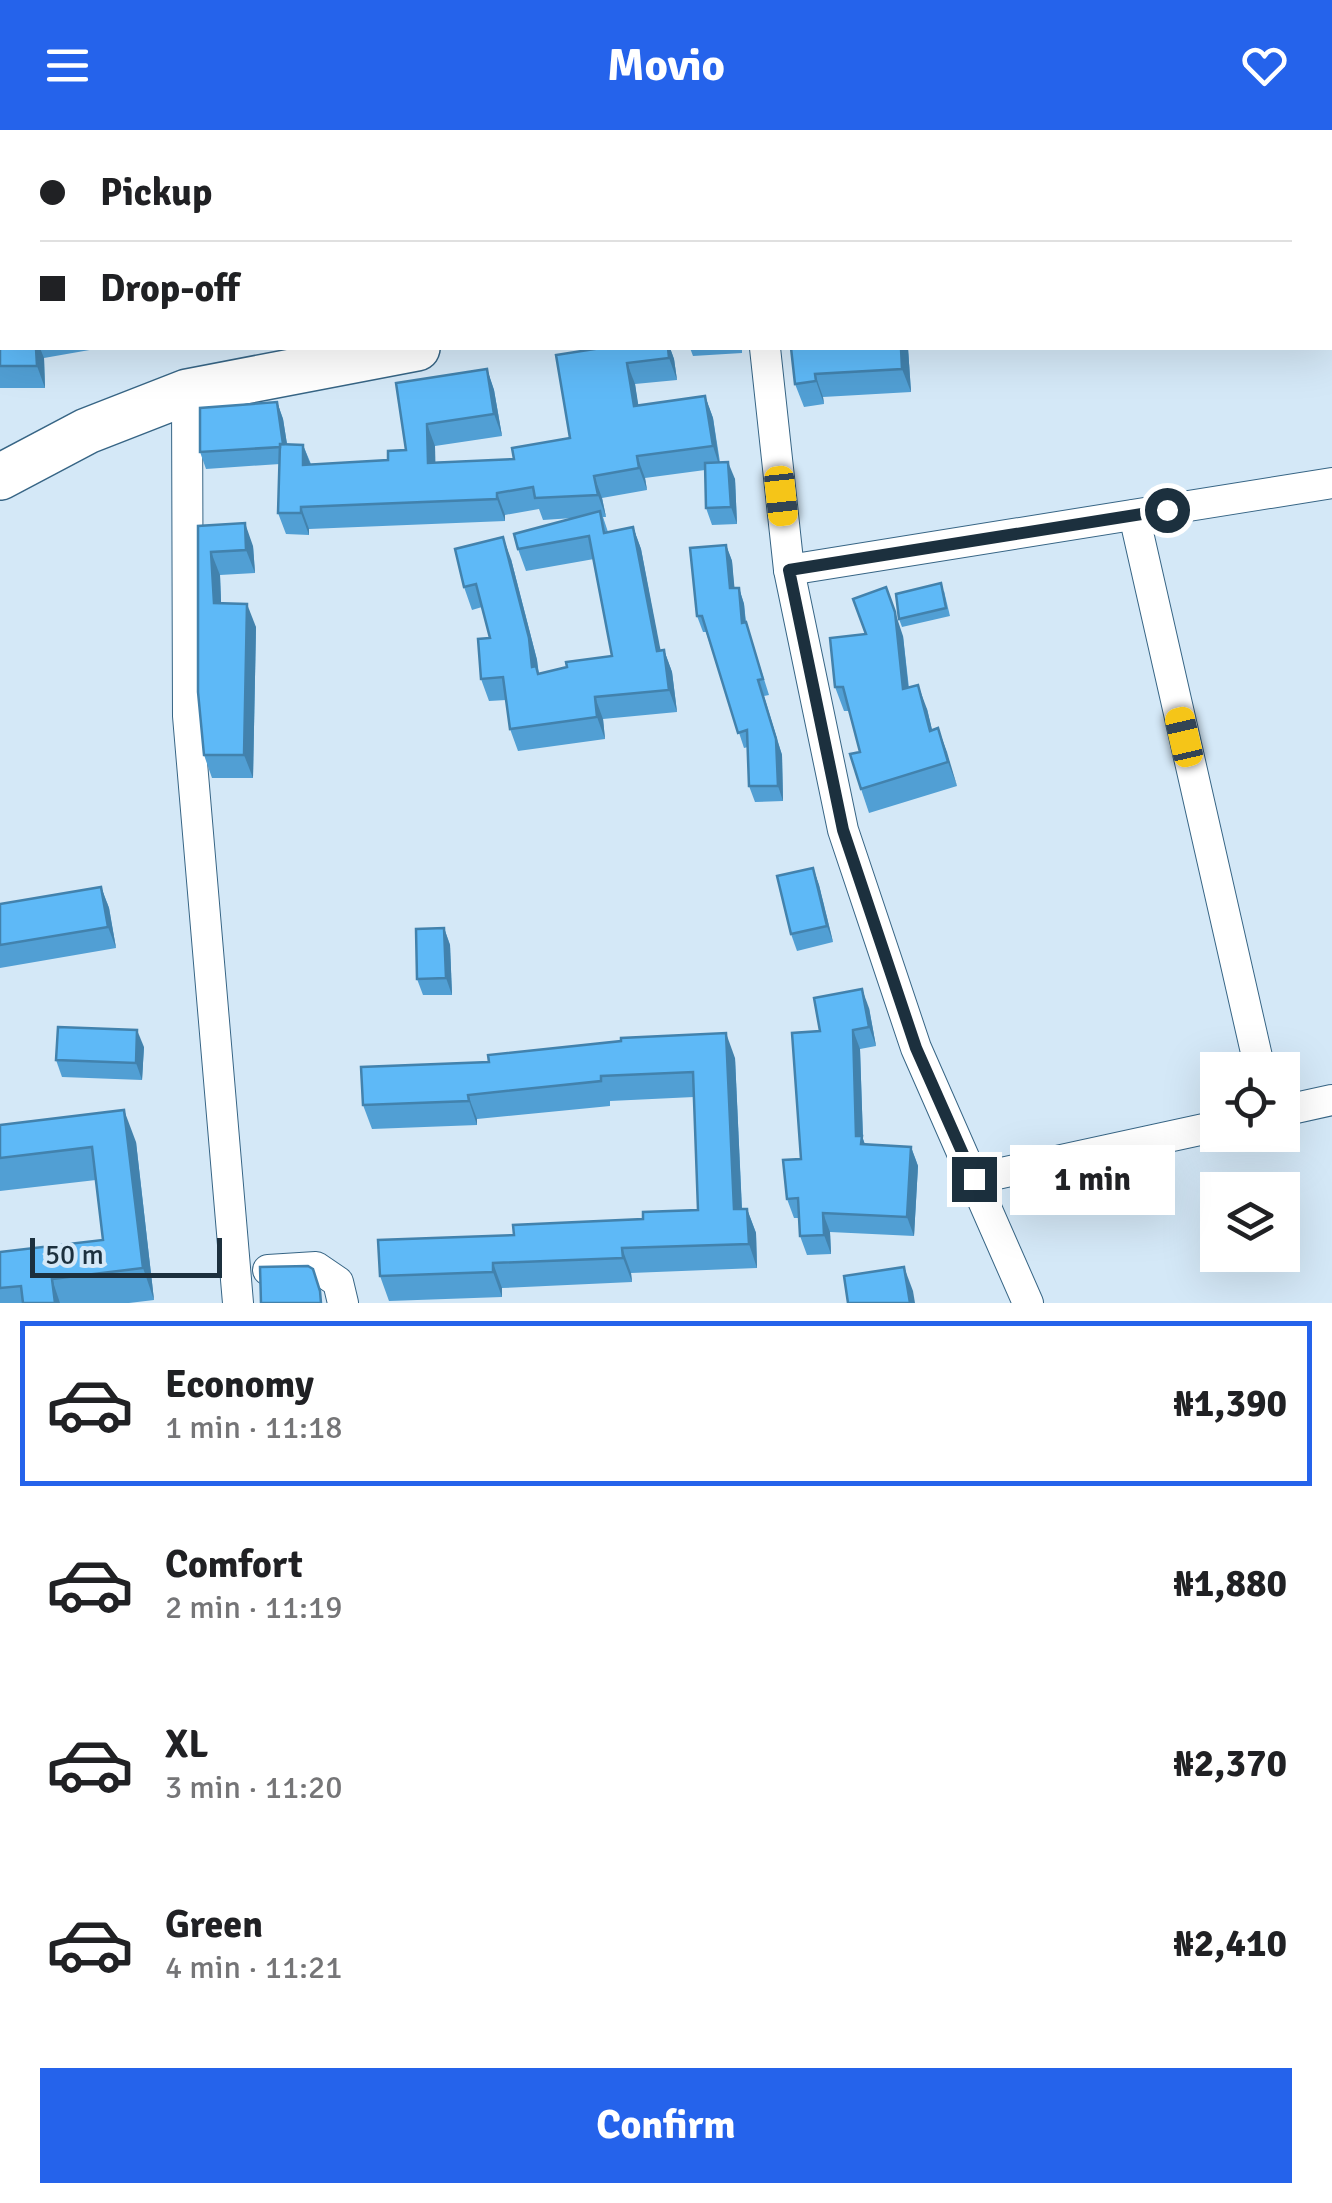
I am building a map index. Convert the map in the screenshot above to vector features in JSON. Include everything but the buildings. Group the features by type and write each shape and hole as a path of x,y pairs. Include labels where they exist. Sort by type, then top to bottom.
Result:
{"street":[{"path":"0,476 87,432 187,392 320,358 398,350"},
{"path":"765,350 789,570 843,830 916,1048 1028,1303"},
{"path":"187,392 188,716 237,1288 316,1267 338,1282 343,1303"},
{"path":"789,570 1332,484"},
{"path":"1134,515 1256,1052"},
{"path":"1300,1107 1332,1100"},
{"path":"974,1179 1200,1130"}],"route":[{"path":"974,1179 916,1048 843,830 789,570 1167,510"}]}
